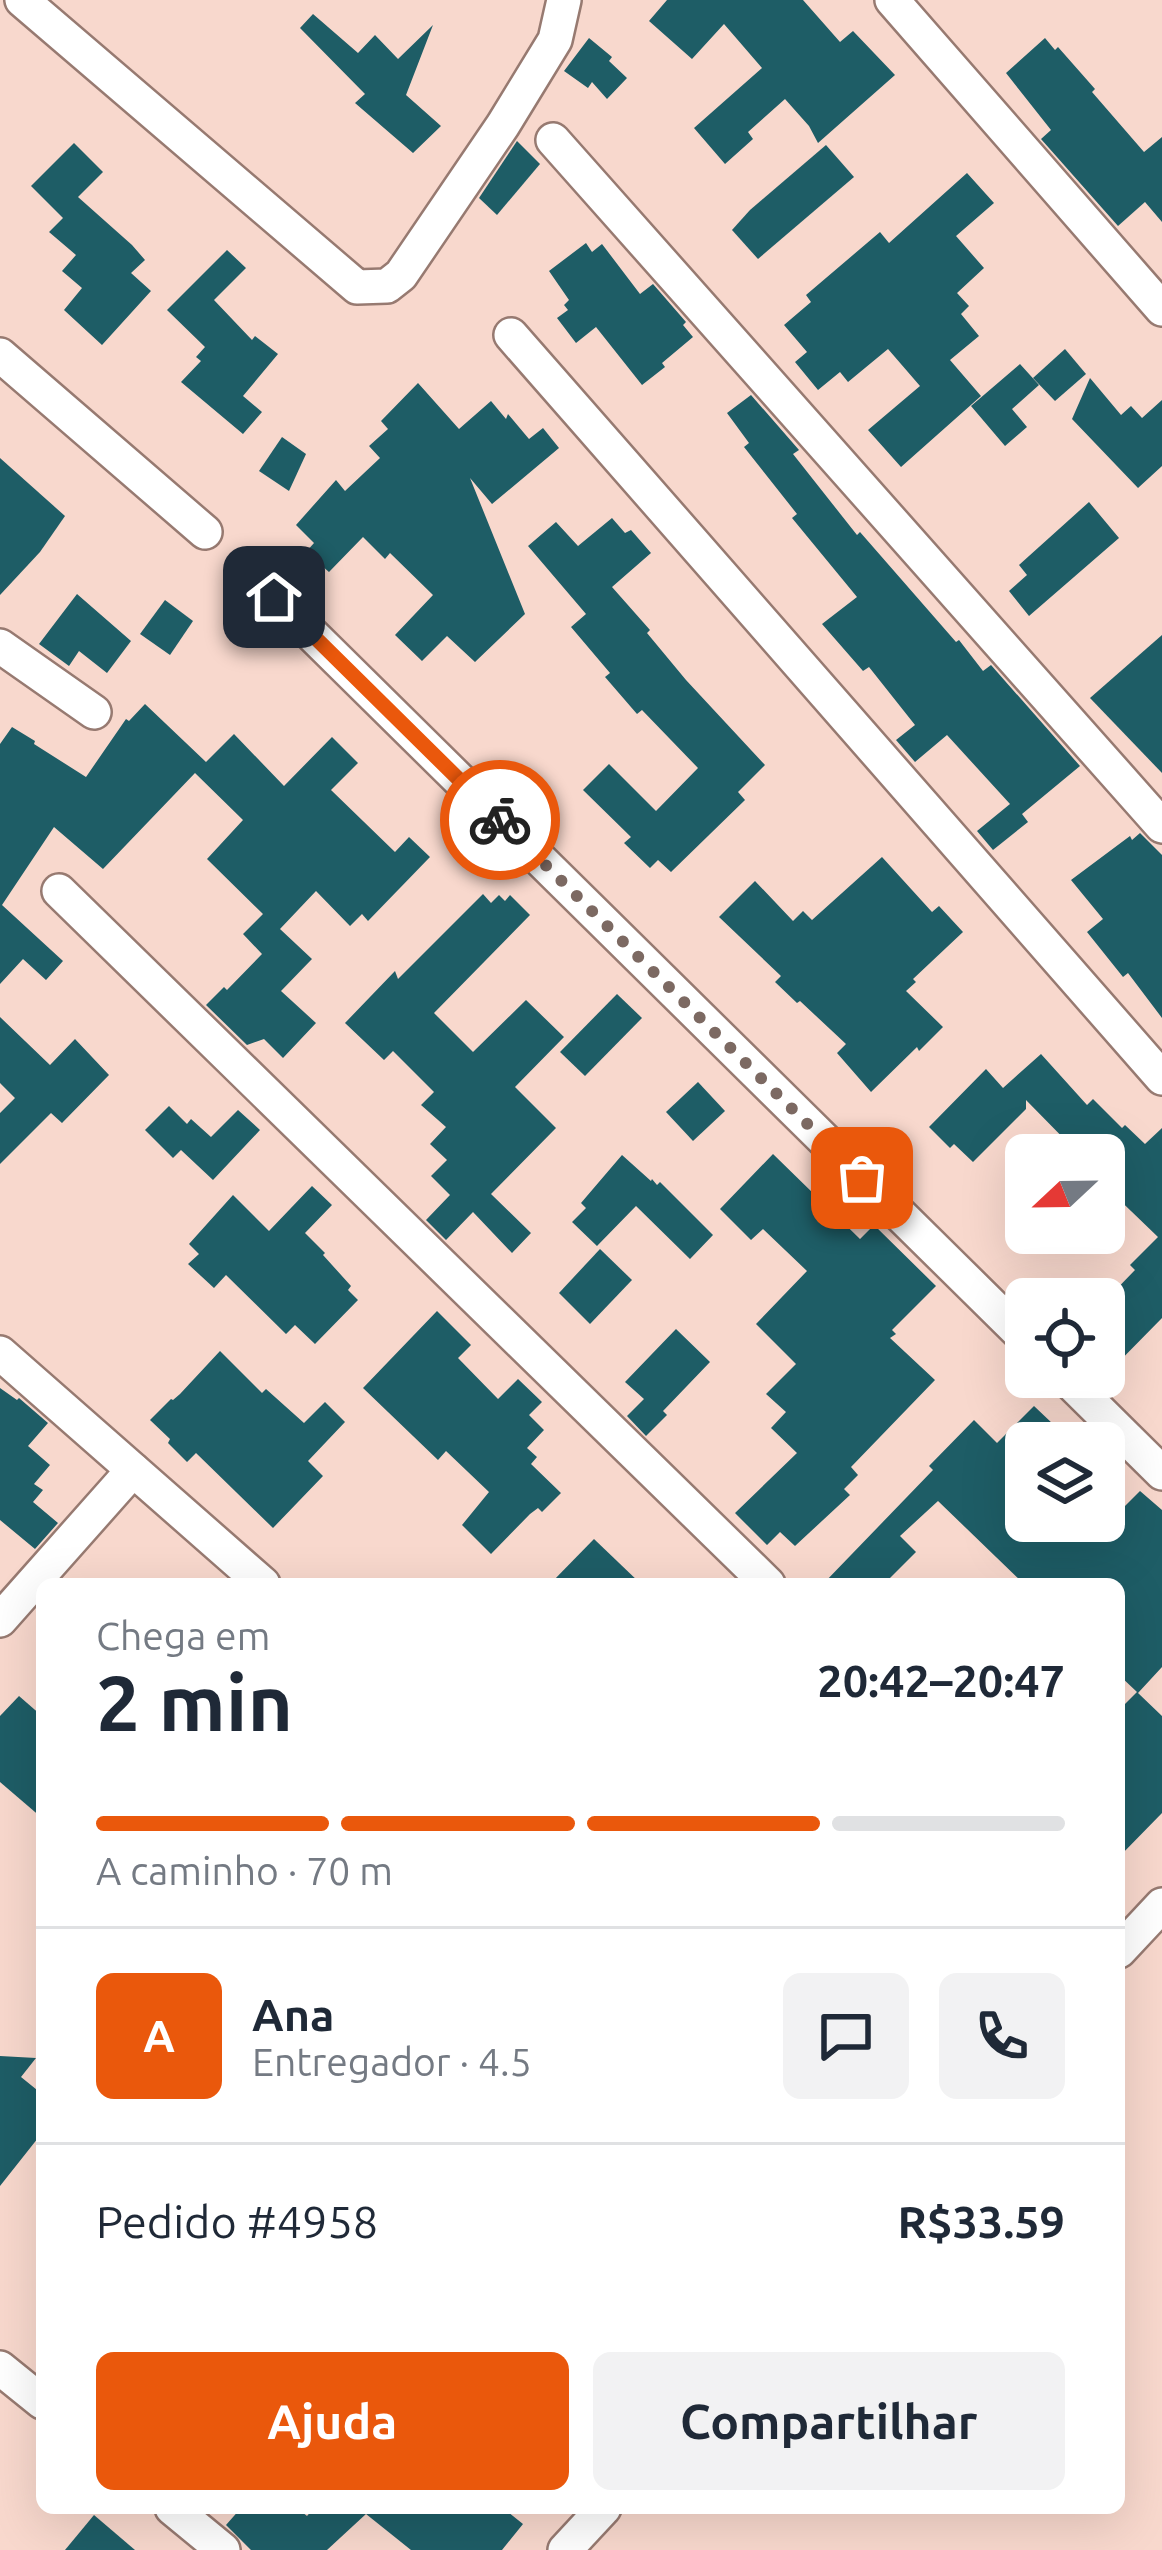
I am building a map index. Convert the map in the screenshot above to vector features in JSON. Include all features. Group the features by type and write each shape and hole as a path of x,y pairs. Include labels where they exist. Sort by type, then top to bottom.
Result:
{"street":[{"path":"22,0 357,287 387,286 401,275 555,40 564,0"},
{"path":"892,0 1162,309"},
{"path":"553,140 1162,826"},
{"path":"511,335 1162,1078"},
{"path":"0,355 205,532"},
{"path":"274,597 1005,1318"},
{"path":"0,646 94,712"},
{"path":"59,891 762,1578"},
{"path":"0,1353 256,1578"},
{"path":"1086,1398 1162,1473"},
{"path":"38,1578 134,1470"},
{"path":"0,1620 36,1580"},
{"path":"1125,1937 1162,1905"},
{"path":"0,2368 36,2397"},
{"path":"179,2514 224,2550"},
{"path":"566,2550 599,2514"}],"building":[{"path":"667,0 803,0 840,42 853,31 895,75 818,143 785,99 748,132 753,139 725,164 694,128 762,68 724,24 692,59 649,21"},
{"path":"313,14 358,53 375,35 398,59 433,25 406,95 441,126 413,153 355,103 365,94 300,28"},
{"path":"589,38 627,78 607,99 592,82 588,88 564,71"},
{"path":"1045,38 1095,89 1092,92 1144,152 1162,137 1162,222 1145,202 1118,226 1041,139 1051,130 1006,73"},
{"path":"517,141 540,164 497,215 479,198"},
{"path":"74,143 103,172 78,197 145,260 131,273 151,291 102,345 64,310 82,288 62,271 76,255 49,232 63,218 31,186"},
{"path":"826,145 854,177 758,259 732,230"},
{"path":"967,173 994,203 956,236 984,268 957,293 969,306 961,314 979,336 950,360 981,396 901,467 868,430 920,386 888,349 848,382 840,372 818,390 795,362 807,352 784,325 811,302 806,295 880,232 889,243"},
{"path":"586,243 592,252 602,244 640,294 653,284 693,337 642,385 596,327 576,343 557,318 568,310 564,305 569,300 549,271"},
{"path":"227,250 246,268 214,300 252,340 255,336 278,354 243,396 262,412 243,434 181,382 201,361 196,357 205,347 167,310"},
{"path":"1065,349 1086,374 1055,401 1033,378"},
{"path":"1020,364 1039,385 1012,409 1027,427 1005,446 971,406"},
{"path":"1090,378 1121,415 1131,406 1142,418 1162,400 1162,466 1138,488 1072,419"},
{"path":"418,383 459,429 491,401 529,439 543,428 559,448 492,504 470,478 525,614 475,662 447,636 422,661 395,635 433,595 390,553 385,559 363,537 329,572 306,552 314,543 296,525 336,480 345,491 380,458 369,446 388,429 381,421"},
{"path":"751,395 799,450 793,454 857,535 860,532 983,671 991,665 1080,766 1022,814 1028,822 993,850 977,831 1010,804 947,735 915,762 896,740 915,725 869,667 863,671 822,624 857,597 792,518 797,514 744,447 749,443 727,413"},
{"path":"282,437 306,454 289,491 259,471"},
{"path":"0,458 65,516 0,595"},
{"path":"1089,502 1119,538 1029,616 1009,591 1027,575 1019,565"},
{"path":"612,518 625,533 631,530 651,553 612,587 686,680 765,765 738,792 745,800 671,872 658,860 650,868 624,843 631,837 583,790 609,764 656,811 698,768 642,710 637,714 605,677 610,673 571,627 586,614 528,546 556,522 578,546"},
{"path":"77,594 131,641 107,673 79,651 69,666 39,644"},
{"path":"165,600 193,621 170,655 140,634"},
{"path":"1162,635 1162,773 1090,698"},
{"path":"145,704 206,762 234,734 284,786 332,737 358,763 331,790 395,852 409,837 430,857 368,921 362,914 350,926 316,891 280,929 312,959 281,991 316,1023 283,1058 264,1039 247,1045 206,1005 262,954 243,934 263,914 207,859 243,820 195,773 103,869 54,827 2,905 63,961 46,980 23,959 0,984 0,744 12,727 86,777 126,719"},
{"path":"1140,833 1162,855 1162,1018 1128,973 1123,977 1087,932 1103,919 1071,880"},
{"path":"882,857 932,912 939,906 963,932 906,991 943,1027 871,1092 837,1053 846,1044 775,982 781,976 719,917 755,881 793,921 803,911 812,920"},
{"path":"483,894 491,903 499,895 505,901 510,895 530,915 434,1013 473,1052 526,1000 564,1037 515,1087 556,1128 491,1194 531,1233 512,1253 473,1212 446,1240 426,1220 450,1195 431,1176 447,1160 430,1144 446,1127 421,1105 434,1092 393,1051 384,1060 345,1023 395,971 398,979"},
{"path":"617,994 642,1018 585,1076 560,1052"},
{"path":"0,1017 50,1065 75,1039 109,1075 62,1123 51,1113 0,1164 0,1113 15,1098 0,1083"},
{"path":"1041,1054 1087,1105 1093,1099 1145,1144 1162,1128 1162,1318 1125,1356 1125,1280 1135,1270 1130,1265 1158,1237 1125,1205 1125,1134 1059,1134 1026,1100 1026,1109 973,1162 929,1127 986,1069 1003,1088"},
{"path":"698,1082 725,1111 693,1141 666,1112"},
{"path":"169,1106 187,1124 191,1119 211,1137 238,1110 260,1130 213,1180 181,1150 173,1158 145,1130"},
{"path":"773,1154 860,1239 874,1225 936,1286 892,1330 896,1334 890,1338 935,1380 851,1467 858,1475 844,1489 850,1495 795,1546 780,1532 767,1545 735,1513 797,1453 771,1428 786,1412 766,1394 796,1364 756,1324 807,1271 763,1229 751,1240 720,1209"},
{"path":"622,1155 651,1181 660,1182 713,1235 690,1259 636,1206 597,1246 572,1222 586,1208 581,1203"},
{"path":"312,1186 332,1205 305,1233 358,1300 315,1344 295,1325 286,1334 226,1275 214,1288 188,1264 199,1254 189,1244 233,1195 269,1231"},
{"path":"600,1249 632,1280 590,1324 559,1293"},
{"path":"437,1311 471,1345 458,1358 498,1399 518,1379 542,1402 529,1415 544,1430 527,1448 537,1457 531,1464 561,1493 542,1512 538,1508 530,1514 491,1554 462,1525 489,1492 446,1451 438,1460 363,1388"},
{"path":"676,1329 710,1362 646,1436 627,1416 644,1399 625,1382"},
{"path":"220,1351 262,1393 266,1389 304,1423 325,1402 345,1422 308,1461 323,1476 273,1528 196,1453 187,1462 150,1420"},
{"path":"0,1388 48,1423 28,1446 50,1465 34,1484 43,1490 33,1502 58,1523 35,1549 0,1520"},
{"path":"1034,1406 1051,1422 1018,1422"},
{"path":"974,1420 997,1443 1005,1435 1005,1542 1125,1542 1125,1506 1140,1491 1162,1510 1162,1667 1138,1693 1162,1716 1162,1813 1125,1851 1125,1704 1137,1692 1125,1681 1125,1578 1018,1578 938,1501 900,1536 916,1552 890,1578 829,1578 933,1470 929,1466"},
{"path":"594,1539 635,1578 556,1578"},
{"path":"19,1696 36,1711 36,1813 0,1782 0,1716"},
{"path":"0,2056 36,2058 21,2077 36,2089 36,2141 0,2186"},
{"path":"236,2514 366,2514 327,2550 251,2550 226,2525"},
{"path":"366,2514 510,2514 523,2524 502,2550 411,2550"},
{"path":"94,2515 135,2550 65,2550"}],"way so far":[{"path":"500,820 862,1178"}],"route":[{"path":"274,597 500,820"}]}
